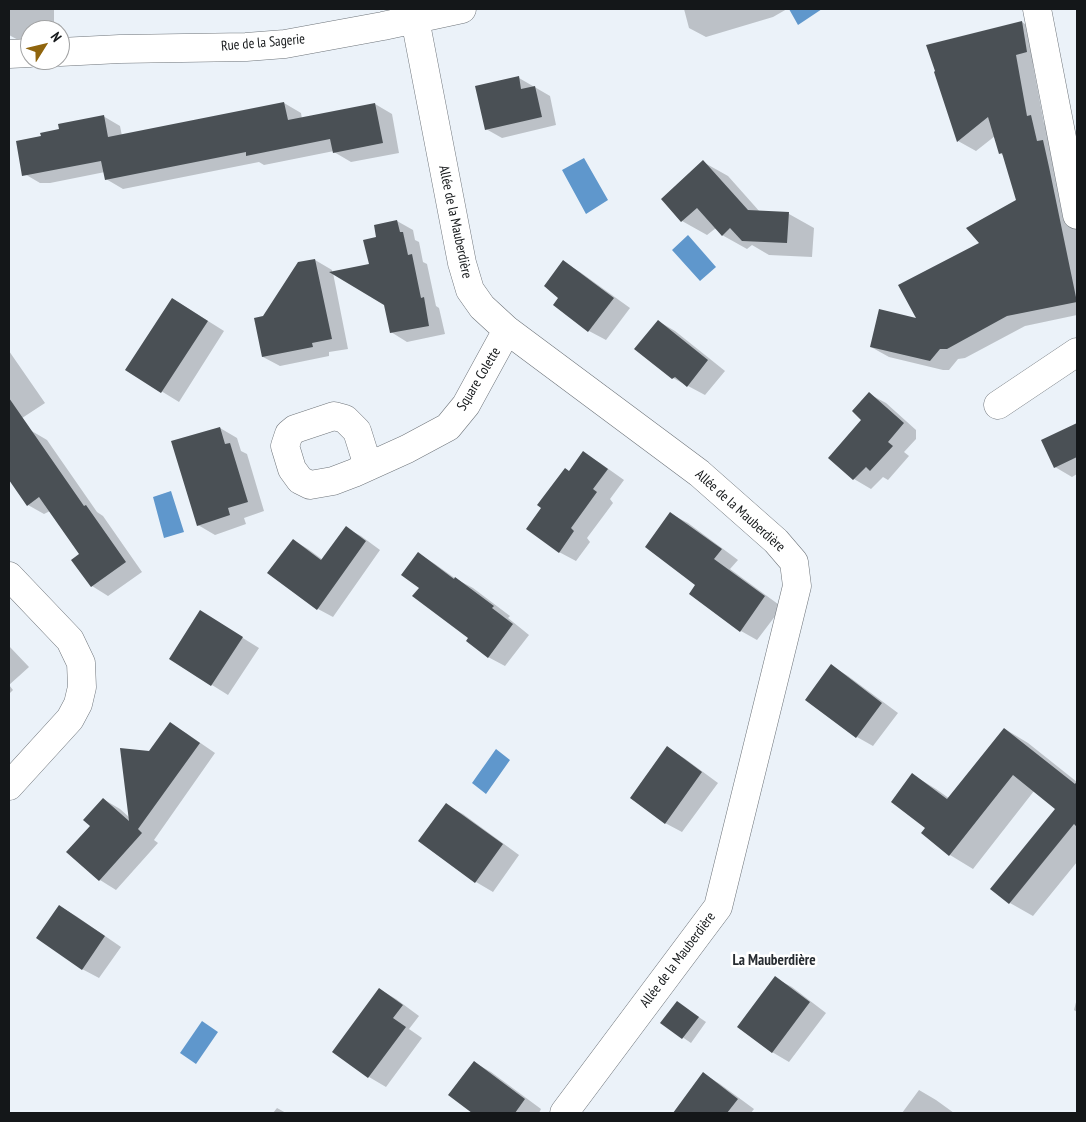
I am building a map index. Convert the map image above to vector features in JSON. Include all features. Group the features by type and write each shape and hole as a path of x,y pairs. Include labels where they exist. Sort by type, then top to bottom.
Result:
{"street":[{"name":"Rue de la Sagerie","path":"70,52 246,47 285,44 462,9"},
{"path":"1037,9 1077,215"},
{"name":"Allée de la Mauberdière","path":"415,19 462,263 470,290 482,307 508,330 699,473 769,534 794,562 798,586 718,907 564,1113"},
{"name":"Square Colette","path":"368,466 407,449 448,427 466,405 508,330"},
{"path":"998,405 1077,352"},
{"path":"9,576 70,640 80,663 82,687 78,704 70,719 9,786"}],"water":[{"path":"789,9 822,9 798,25"},
{"path":"584,158 608,200 586,214 562,170"},
{"path":"688,235 716,267 700,281 672,250"},
{"path":"171,491 184,532 164,538 153,497"},
{"path":"496,749 510,760 486,794 472,783"},
{"path":"202,1021 218,1032 196,1064 180,1053"}],"building":[{"path":"1022,21 1027,52 1016,55 1027,116 1031,115 1037,141 1043,140 1077,302 1007,316 947,349 940,349 930,361 870,347 879,309 916,318 898,285 979,243 966,228 1016,200 1002,153 999,154 988,117 957,142 926,45"},
{"path":"519,76 521,89 535,86 542,117 485,130 475,86"},
{"path":"284,102 288,120 375,103 383,143 333,153 330,139 246,156 246,152 105,180 101,161 22,176 16,141 41,136 40,133 59,129 58,124 104,115 108,137"},
{"path":"703,160 748,210 789,212 787,243 742,241 730,228 722,236 697,208 681,222 661,199"},
{"path":"397,220 400,232 403,232 408,255 412,254 421,298 424,297 429,326 390,333 384,305 329,272 369,264 363,240 376,237 374,225"},
{"path":"315,259 332,339 312,343 313,347 262,357 254,318 263,316 298,262"},
{"path":"563,260 614,298 588,332 553,305 558,298 544,286"},
{"path":"172,298 208,321 161,393 125,370"},
{"path":"658,320 708,360 687,387 675,377 672,379 634,349"},
{"path":"869,392 904,423 888,442 893,446 870,471 866,467 853,480 828,458 861,420 852,411"},
{"path":"9,398 84,506 86,505 126,562 91,587 71,560 79,554 39,497 27,506 9,480"},
{"path":"1077,423 1077,457 1054,468 1041,440"},
{"path":"220,427 225,444 230,443 248,502 228,508 230,515 197,526 171,441"},
{"path":"583,451 608,469 593,489 597,492 571,528 574,531 559,553 526,529 541,508 537,505 565,468 569,471"},
{"path":"670,512 722,549 714,559 765,596 740,632 689,594 695,585 645,547"},
{"path":"346,526 366,541 317,610 267,573 293,539 321,560"},
{"path":"418,552 494,606 492,608 513,624 488,658 466,641 468,638 412,596 419,588 401,575"},
{"path":"200,610 243,637 211,686 169,659"},
{"path":"831,664 882,703 856,738 805,700"},
{"path":"170,722 200,743 138,829 142,833 99,881 66,852 90,826 83,820 103,798 129,821 120,748 149,751"},
{"path":"1004,728 1075,784 1077,781 1077,827 1074,824 1009,904 990,889 1055,809 1013,775 949,856 921,833 925,828 891,802 912,773 947,799"},
{"path":"667,746 702,772 665,824 630,798"},
{"path":"446,803 503,844 475,883 418,841"},
{"path":"59,905 105,936 82,970 36,938"},
{"path":"775,976 810,1002 772,1053 737,1027"},
{"path":"379,988 403,1005 393,1018 406,1027 368,1078 332,1052"},
{"path":"677,1001 699,1017 682,1039 660,1023"},
{"path":"474,1061 525,1099 515,1113 472,1113 448,1095"},
{"path":"703,1072 738,1099 727,1113 673,1113"}],"district":[{"name":"La Mauberdière","path":"774,961"}]}
